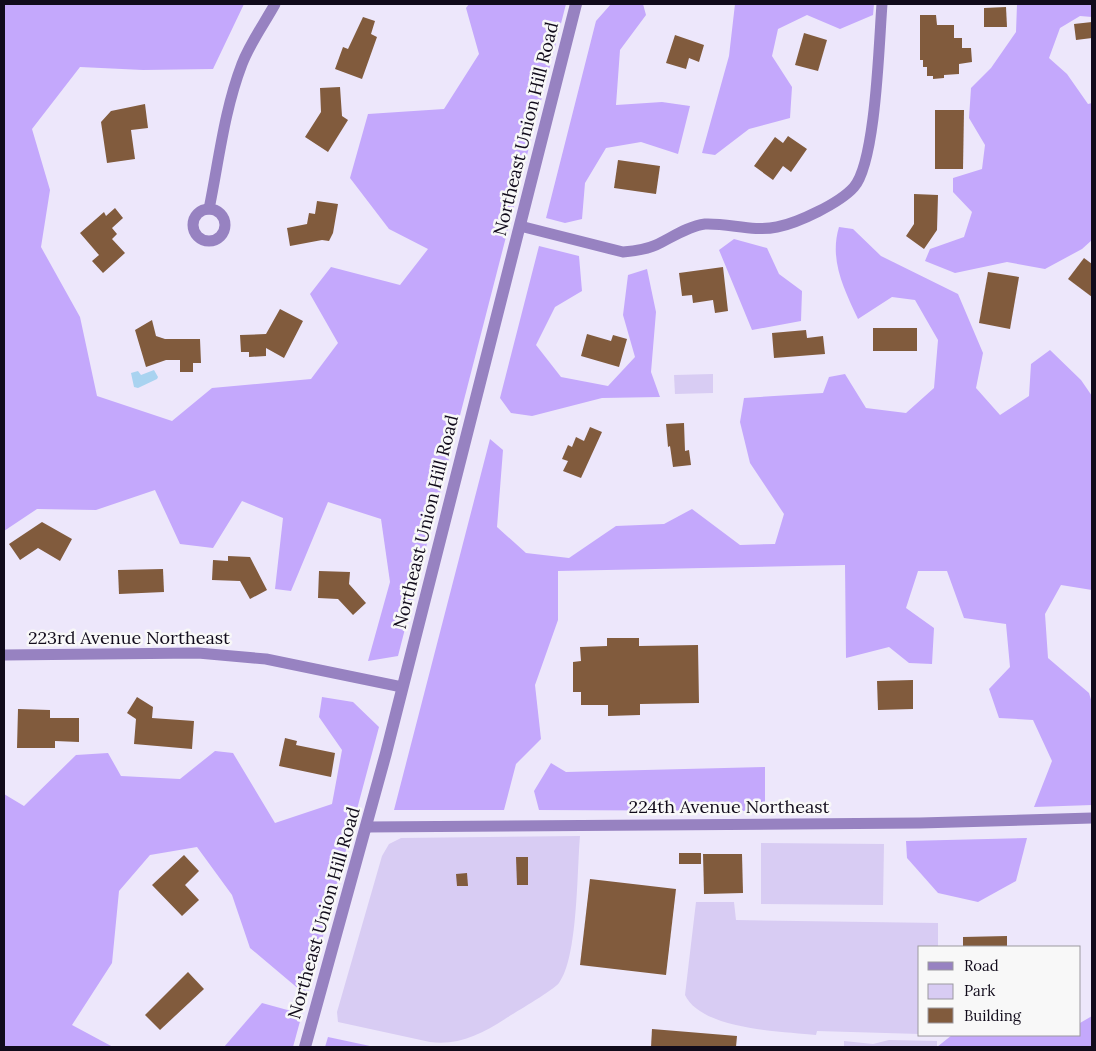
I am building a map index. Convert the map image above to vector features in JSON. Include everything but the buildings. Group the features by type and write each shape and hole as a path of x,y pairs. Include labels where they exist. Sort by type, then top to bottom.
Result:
{"street":[{"path":"208,209 219,145 230,98 243,63 274,4"},
{"name":"Northeast Union Hill Road","path":"305,1047 366,827 576,4"},
{"path":"520,226 623,252 637,251 704,224 757,229 778,227 812,214 834,202 854,187 863,172 870,142 882,4"},
{"name":"223rd Avenue Northeast","path":"4,655 198,653 266,659 402,687"},
{"name":"224th Avenue Northeast","path":"366,827 900,824 1092,818"}],"green space":[{"path":"713,374 713,393 675,394 674,375"},
{"path":"580,836 576,913 570,954 565,971 555,987 478,1034 450,1042 430,1042 338,1022 337,1012 382,856 389,844 401,838"},
{"path":"761,843 884,844 883,905 761,904"},
{"path":"696,902 734,902 736,920 938,923 938,946 918,946 918,1034 817,1031 816,1035 743,1027 708,1015 694,1007 685,995"},
{"path":"889,1040 937,1041 937,1047 844,1047 844,1041 873,1044"}],"shaded area":[{"path":"4,4 244,4 213,69 143,70 80,67 32,129 50,190 41,247 80,317 97,396 172,421 212,388 311,379 338,343 310,294 331,267 400,285 428,249 389,229 350,178 368,114 444,109 479,54 466,8 469,4 566,4 398,656 368,661 390,582 381,519 328,502 291,591 275,589 283,518 242,501 213,548 180,544 155,490 96,510 37,509 4,531"},
{"path":"611,4 643,4 646,15 620,50 616,105 662,102 690,106 678,154 641,142 606,148 585,183 582,219 565,223 546,218 596,21"},
{"path":"735,4 874,4 873,15 840,29 807,15 778,29 772,56 792,87 790,118 749,129 715,155 702,153 729,56"},
{"path":"1017,4 1092,4 1092,17 1080,16 1060,28 1049,58 1067,74 1088,104 1092,103 1092,240 1082,249 1045,269 1007,262 955,273 925,261 930,249 964,237 972,212 953,192 953,178 982,169 985,145 969,118 971,88 991,68 1016,32"},
{"path":"839,227 853,229 881,256 958,294 983,353 976,388 1000,415 1029,396 1031,364 1050,350 1081,380 1092,396 1092,590 1061,585 1045,614 1048,658 1089,693 1092,703 1092,805 1034,807 1052,761 1033,720 999,718 989,689 1010,667 1006,624 964,618 947,571 918,571 906,608 934,628 932,664 909,663 889,647 846,658 845,565 558,571 558,620 535,685 541,739 516,764 504,810 394,810 490,439 503,450 497,527 526,553 569,558 616,526 664,524 692,509 740,545 775,544 784,514 750,463 740,422 744,398 823,393 829,377 845,374 866,408 906,413 934,388 938,340 915,300 892,297 858,319 843,285 837,263 836,239"},
{"path":"734,239 767,248 779,274 802,291 801,321 752,330 719,250"},
{"path":"539,246 579,256 582,291 555,307 536,345 561,377 608,386 635,357 623,315 628,275 647,269 656,312 651,372 660,397 602,398 532,416 511,413 500,398"},
{"path":"322,697 353,702 379,727 307,996 250,948 232,895 197,847 150,855 119,891 112,963 72,1025 113,1047 4,1047 4,794 24,806 76,755 108,753 121,776 180,779 215,751 233,753 275,823 332,804 342,750 319,717"},
{"path":"551,763 566,772 765,767 765,803 758,811 539,810 534,791"},
{"path":"1027,838 1016,881 978,902 938,893 907,858 906,841"},
{"path":"262,1003 302,1014 293,1047 224,1047"},
{"path":"1092,1016 1092,1047 937,1047 951,1036 1081,1036 1081,1022"},
{"path":"328,1037 370,1046 370,1047 325,1047"}],"water":[{"path":"154,370 158,377 157,379 138,388 134,387 131,373 138,371 141,375"}]}
